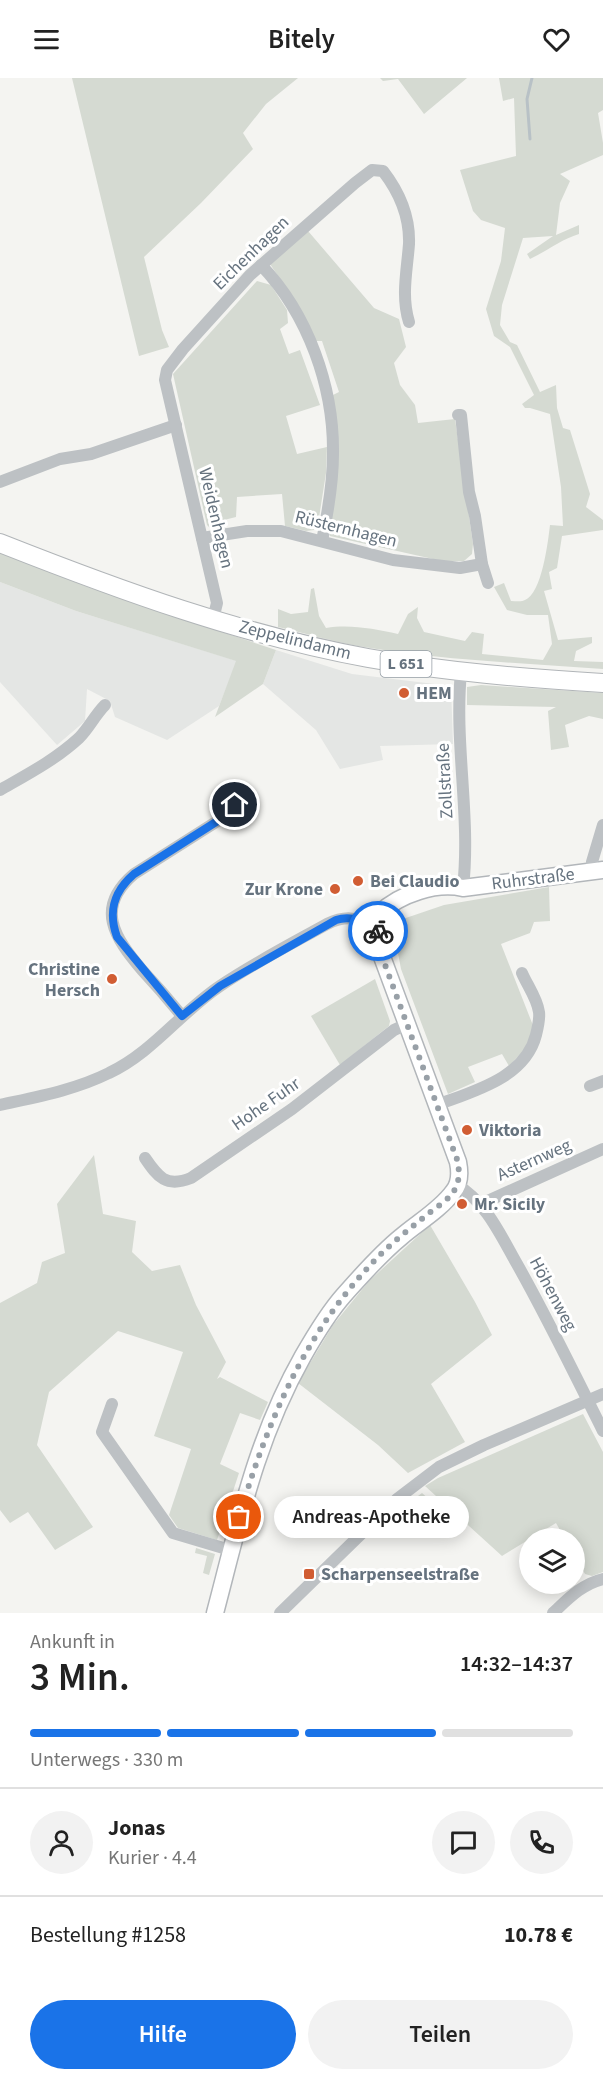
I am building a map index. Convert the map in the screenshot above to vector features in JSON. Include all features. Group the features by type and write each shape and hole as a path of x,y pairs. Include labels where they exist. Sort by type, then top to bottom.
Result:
{"main road":[{"name":"Zeppelindamm","path":"0,543 102,582 213,619 297,642 366,658 461,672 603,683"}],"street":[{"name":"Eichenhagen","path":"166,372 183,349 261,265 372,170 383,171 396,189 405,210 409,242 404,296 409,322"},
{"path":"261,265 273,277 291,304 307,335 323,379 329,405 333,453 332,474 322,541"},
{"name":"Weidenhagen","path":"166,372 165,380 217,603 213,619"},
{"path":"458,415 461,415 469,492 482,564 488,583"},
{"path":"0,482 60,459 91,454 176,425"},
{"name":"Rüsternhagen","path":"202,538 247,531 281,531 393,560 460,568 482,564"},
{"name":"Zollstraße","path":"461,672 459,708 466,850 463,888"},
{"path":"0,790 43,765 68,747 91,724 105,705"},
{"path":"182,1016 117,937 112,916 115,896 134,874 227,815 244,794"},
{"path":"598,871 592,862 603,825"},
{"name":"Ruhrstraße","path":"379,926 380,913 402,897 450,885 463,888 598,871"},
{"path":"0,1105 62,1090 112,1072 156,1040 220,986 336,920 344,917 355,918 379,926 377,937 381,954 458,1162 457,1185 453,1193 380,1255 342,1297 321,1326 290,1380 272,1419 245,1496 215,1613"},
{"path":"437,1105 476,1090 507,1074 528,1054 536,1037 539,1014 522,973"},
{"name":"Hohe Fuhr","path":"146,1158 158,1175 165,1180 173,1182 190,1178 292,1109 394,1030 407,1024"},
{"path":"590,1086 603,1081"},
{"name":"Asternweg","path":"481,1204 603,1149"},
{"name":"Höhenweg","path":"457,1185 470,1192 481,1204 499,1233 543,1311 603,1431"},
{"path":"280,1613 397,1498 433,1471 484,1444 603,1394"},
{"path":"112,1404 102,1432 173,1533 230,1550"},
{"path":"553,1613 580,1589 603,1579"}],"shaded area":[{"path":"72,78 298,78 266,104 243,133 253,149 144,257 162,330 169,347 139,356"},
{"path":"380,78 467,78 424,114 398,79 383,81"},
{"path":"499,78 603,78 603,110 598,113 603,155 560,174 570,181 560,203 556,235 579,225 579,234 530,259 527,254 553,236 523,238 502,305 500,325 510,342 517,345 540,392 556,385 557,408 563,428 570,430 590,494 586,507 603,520 603,530 562,536 557,568 549,572 552,589 544,591 558,640 592,637 592,643 576,651 574,661 603,662 603,669 388,651 278,627 278,609 291,614 308,612 311,589 314,588 319,616 326,628 353,627 398,634 408,614 418,607 417,618 424,632 465,641 472,632 484,634 482,654 543,660 552,644 548,615 527,615 507,610 494,587 504,583 511,601 524,601 531,595 540,578 550,525 563,526 561,487 550,414 525,408 522,404 534,395 510,347 494,336 486,309 501,261 505,228 481,220 473,211 460,170 516,156 514,98 503,101"},
{"path":"308,231 374,308 399,319 406,347 394,363 400,385 415,405 418,423 455,419 473,544 472,554 464,561 442,561 330,536 331,396 339,392 322,341 314,341 299,307 270,264"},
{"path":"257,281 271,285 287,310 288,323 280,329 289,354 300,350 320,405 286,416 297,454 327,447 326,473 318,524 314,530 306,531 285,526 282,494 237,497 236,517 224,520 225,528 212,530 207,525 173,374"},
{"path":"0,553 88,587 276,650 263,684 215,717 236,661 76,611 0,582"},
{"path":"0,582 76,611 237,661 219,706 167,740 115,717 110,701 87,689 85,721 57,745 0,682"},
{"path":"276,650 352,674 451,686 453,744 380,746 383,760 340,769 316,730 263,684"},
{"path":"481,685 603,693 603,719 589,716 565,725 569,747 551,750 548,711 556,707 467,705 467,687"},
{"path":"549,887 550,921 534,922 530,933 501,944 534,1028 524,1050 509,1066 502,1054 468,1067 475,1082 448,1094 401,969 394,932 400,920 444,905"},
{"path":"375,979 390,1021 389,1026 340,1065 311,1016"},
{"path":"94,1155 103,1214 136,1221 132,1252 152,1271 180,1265 196,1305 226,1362 217,1379 220,1377 268,1402 260,1420 240,1413 220,1464 239,1473 217,1540 178,1528 169,1515 191,1449 154,1436 183,1352 118,1331 49,1392 37,1445 93,1527 55,1550 28,1512 10,1523 0,1510 0,1303 37,1283 42,1262 65,1253 57,1204"},
{"path":"430,1225 492,1335 431,1384 465,1442 408,1473 378,1445 298,1383 333,1325 369,1281"},
{"path":"583,1414 603,1452 603,1572 592,1576 585,1574 585,1528 559,1528 556,1523 548,1528 519,1528 519,1546 502,1556 425,1486 438,1478"},
{"path":"422,1493 440,1509 428,1517 414,1499"},
{"path":"196,1548 215,1554 209,1575 203,1573 207,1556 195,1553"}],"waterway":[{"path":"530,139 527,99 532,78"}],"way so far":[{"path":"239,1517 278,1404 321,1326 342,1297 380,1255 442,1203 453,1193 457,1185 458,1162 381,954 378,931"}],"place":[{"name":"HEM","path":"404,693"},
{"name":"Bei Claudio","path":"358,881"},
{"name":"Zur Krone","path":"335,889"},
{"name":"Christine Hersch","path":"112,979"},
{"name":"Viktoria","path":"467,1130"},
{"name":"Mr. Sicily","path":"462,1204"},
{"name":"Andreas-Apotheke","path":"239,1517"},
{"name":"Scharpenseelstraße","path":"309,1574"}],"route":[{"path":"235,805 227,815 134,874 115,896 112,916 117,937 182,1016 220,986 336,920 344,917 355,918 379,926 378,931"}]}
